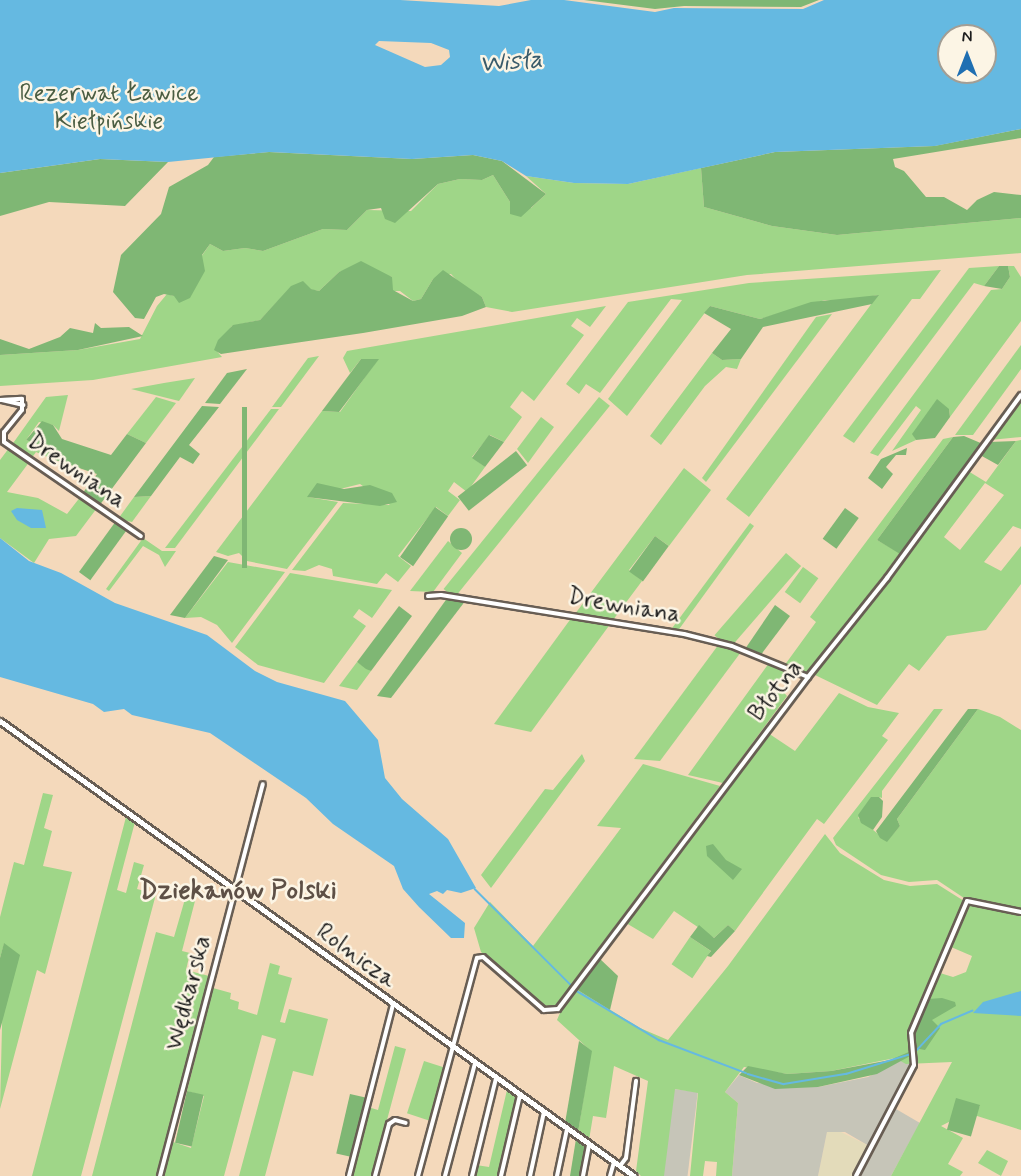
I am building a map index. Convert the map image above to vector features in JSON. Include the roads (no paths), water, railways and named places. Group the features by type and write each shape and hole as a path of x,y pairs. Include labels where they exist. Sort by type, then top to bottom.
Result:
{"street":[{"name":"Błotna","path":"452,1047 479,956 544,1010 558,1009 808,676 880,587 1021,395"},
{"name":"Drewniana","path":"0,400 22,399 23,405 4,432 4,442 141,536"},
{"path":"0,400 23,405"},
{"name":"Drewniana","path":"428,596 441,594 684,634 732,646 808,676"},
{"name":"Rolnicza","path":"0,721 634,1176"},
{"name":"Wędkarska","path":"160,1176 263,784"},
{"path":"856,1176 914,1065 911,1033 967,902 1021,912"},
{"path":"349,1176 393,1005"},
{"path":"418,1176 452,1047"},
{"path":"446,1176 474,1063"},
{"path":"472,1176 496,1078"},
{"path":"620,1166 626,1158 636,1081"},
{"path":"501,1176 520,1095"},
{"path":"530,1176 544,1112"},
{"path":"375,1176 389,1124 395,1120 406,1123"},
{"path":"556,1176 567,1129"},
{"path":"583,1176 590,1145"},
{"path":"610,1176 614,1162"}],"water":[{"name":"Rezerwat Ławice Kiełpińskie","path":"0,0 400,0 499,6 531,0 564,0 655,12 674,8 803,9 824,0 1021,0 1021,129 935,146 775,152 628,184 574,183 526,176 502,161 473,155 412,159 269,152 168,162 100,159 0,173","holes":["379,41 431,43 449,50 450,57 441,65 425,67 375,45"]},
{"path":"17,508 42,510 46,528 31,528 17,520 11,511"},
{"path":"0,538 29,561 61,573 115,603 207,635 255,671 277,682 345,701 378,740 385,778 402,799 448,839 476,888 461,893 447,890 443,894 437,891 429,894 465,923 464,938 451,938 419,907 403,889 394,866 333,824 306,798 210,733 132,715 124,709 104,712 93,704 0,677"},
{"path":"1021,991 1021,1016 973,1013 983,1002"}],"waterway":[{"path":"475,889 572,986"},
{"path":"575,990 659,1040 746,1073"},
{"path":"917,1050 941,1024 972,1011"},
{"path":"748,1074 784,1084 846,1074 911,1054"}],"district":[{"name":"Dziekanów Polski","path":"238,891"}],"water label":[{"name":"Wisła","path":"511,63"}]}
